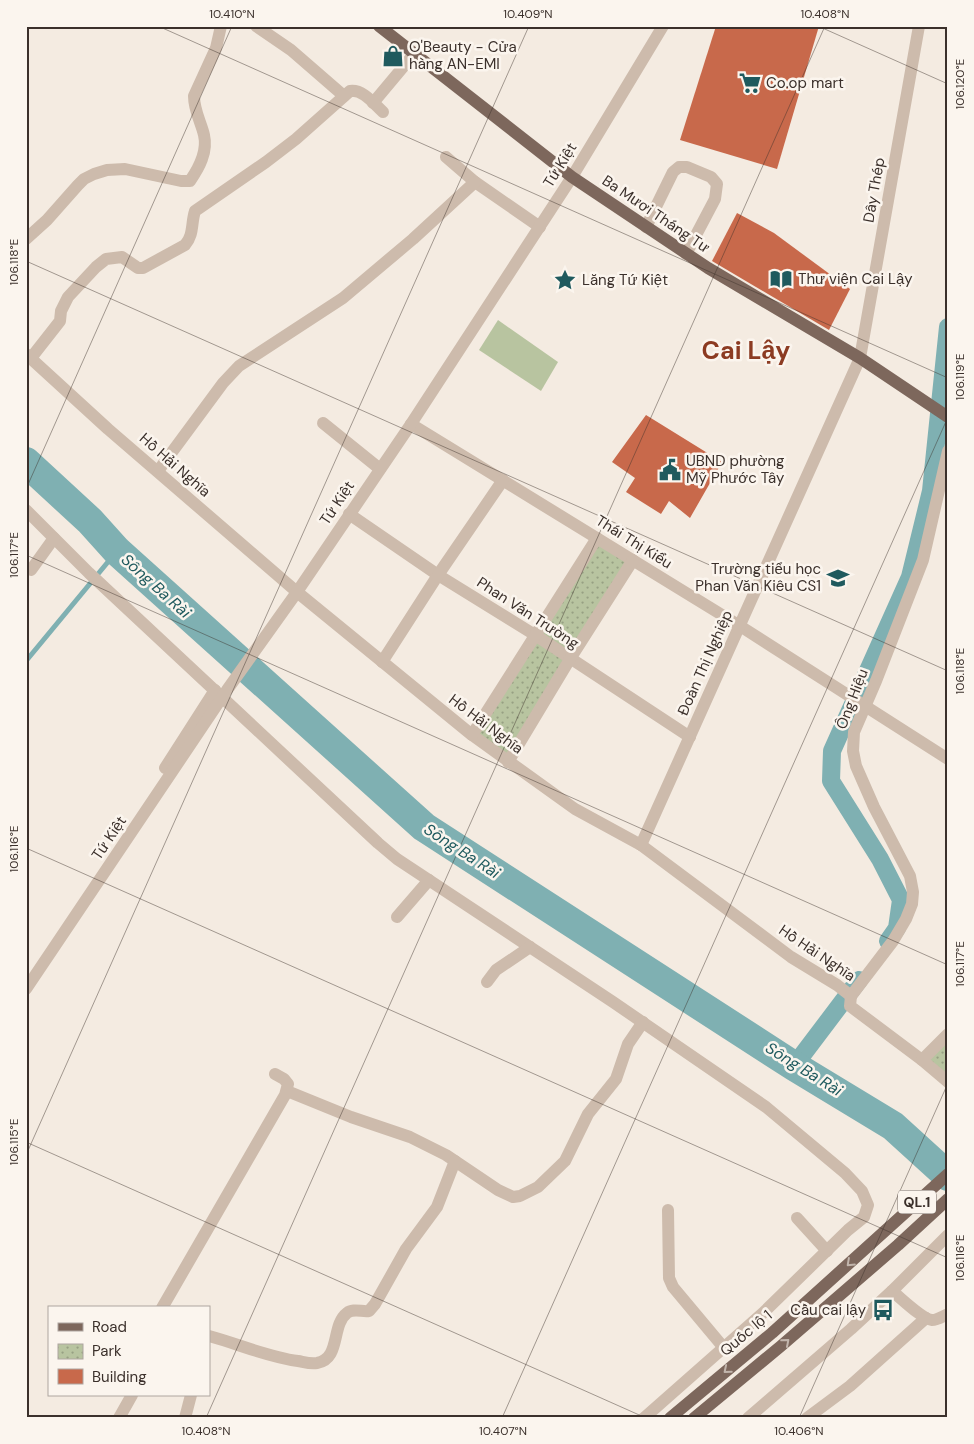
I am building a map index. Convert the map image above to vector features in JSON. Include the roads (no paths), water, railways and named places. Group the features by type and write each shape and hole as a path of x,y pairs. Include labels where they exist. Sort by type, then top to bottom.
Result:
{"main road":[{"name":"Ba Mươi Tháng Tư","path":"379,26 572,177 686,254 860,358 948,417"},
{"name":"Quốc lộ 1","path":"670,1418 772,1332 948,1174"},
{"name":"QL.1","path":"697,1417 898,1245 948,1199"}],"street":[{"path":"26,239 47,220 84,179 94,174 107,170 125,169 181,181 190,181 198,168 205,150 205,136 194,104 194,96 216,48 221,26"},
{"path":"256,26 291,50 344,96"},
{"name":"Tứ Kiệt","path":"26,989 121,850 221,692 297,592 411,424 572,177 663,26"},
{"name":"Dây Thép","path":"860,358 919,26"},
{"path":"29,356 60,321 61,311 68,297 96,266 106,259 122,257 138,268 143,268 184,244 190,239 195,211 296,139 350,90 356,90 378,107 414,54"},
{"path":"446,156 475,182 540,227"},
{"path":"646,227 674,172 679,168 687,167 711,177 717,184 715,199 686,254"},
{"path":"158,471 223,383 239,366 343,298 413,239 475,182"},
{"name":"Hồ Hải Nghĩa","path":"29,356 108,429 297,592 472,736 575,809 641,845 791,957 837,985 851,996 850,1006 948,1082"},
{"name":"Đoàn Thị Nghiệp","path":"641,845 860,358"},
{"path":"323,423 380,469"},
{"name":"Thái Thị Kiểu","path":"411,424 740,626 838,690 863,704"},
{"name":"Ông Hiệu","path":"851,996 893,941 906,919 912,904 913,892 910,876 874,807 856,766 853,751 854,732 863,704 923,560 948,451"},
{"path":"382,662 438,575 503,480"},
{"path":"26,510 89,573 221,692 242,716 378,844 397,859 643,1022 766,1107 845,1173 862,1191 868,1205 864,1217 827,1250 763,1313 644,1418"},
{"name":"Phan Văn Trường","path":"349,514 438,575 535,635 690,737"},
{"path":"31,570 54,538"},
{"path":"472,736 597,538"},
{"path":"508,762 633,560"},
{"path":"863,704 948,759"},
{"path":"397,917 429,880"},
{"path":"488,982 496,970 530,947"},
{"path":"286,1091 410,1137 455,1161 483,1181 513,1197 526,1194 538,1187 566,1161 588,1114 616,1079 628,1044 643,1022"},
{"path":"922,1060 948,1034"},
{"path":"163,1306 286,1091 288,1084 284,1079 275,1074"},
{"path":"210,1336 279,1359 308,1363 325,1360 330,1355 346,1313 352,1310 369,1311 375,1304 406,1249 437,1207 455,1161"},
{"path":"668,1210 669,1278 673,1287 724,1348"},
{"path":"797,1218 827,1250"},
{"path":"748,1418 892,1291 948,1235"},
{"path":"892,1291 926,1318 931,1320 938,1319 948,1314"},
{"path":"807,1418 850,1386 926,1318"},
{"path":"119,1418 131,1396"},
{"path":"185,1418 191,1396"}],"waterway":[{"path":"888,941 897,928 901,900 880,859 831,781 832,751 910,577 931,491 948,327"},
{"name":"Sông Ba Rài","path":"26,462 90,521 117,551 424,827 794,1066 893,1126 948,1176"},
{"path":"26,661 117,551"},
{"path":"794,1066 859,980"}],"place":[{"name":"O'Beauty - Cửa hàng AN-EMI","path":"393,56"},
{"name":"Co.op mart","path":"750,83"},
{"name":"Thư viện Cai Lậy","path":"781,279"},
{"name":"Lăng Tứ Kiệt","path":"565,280"},
{"name":"UBND phường Mỹ Phước Tây","path":"670,470"},
{"name":"Trường tiểu học Phan Văn Kiêu CS1","path":"838,578"},
{"name":"Cầu cai lậy","path":"883,1310"}],"district":[{"name":"Cai Lậy","path":"746,350"}]}
